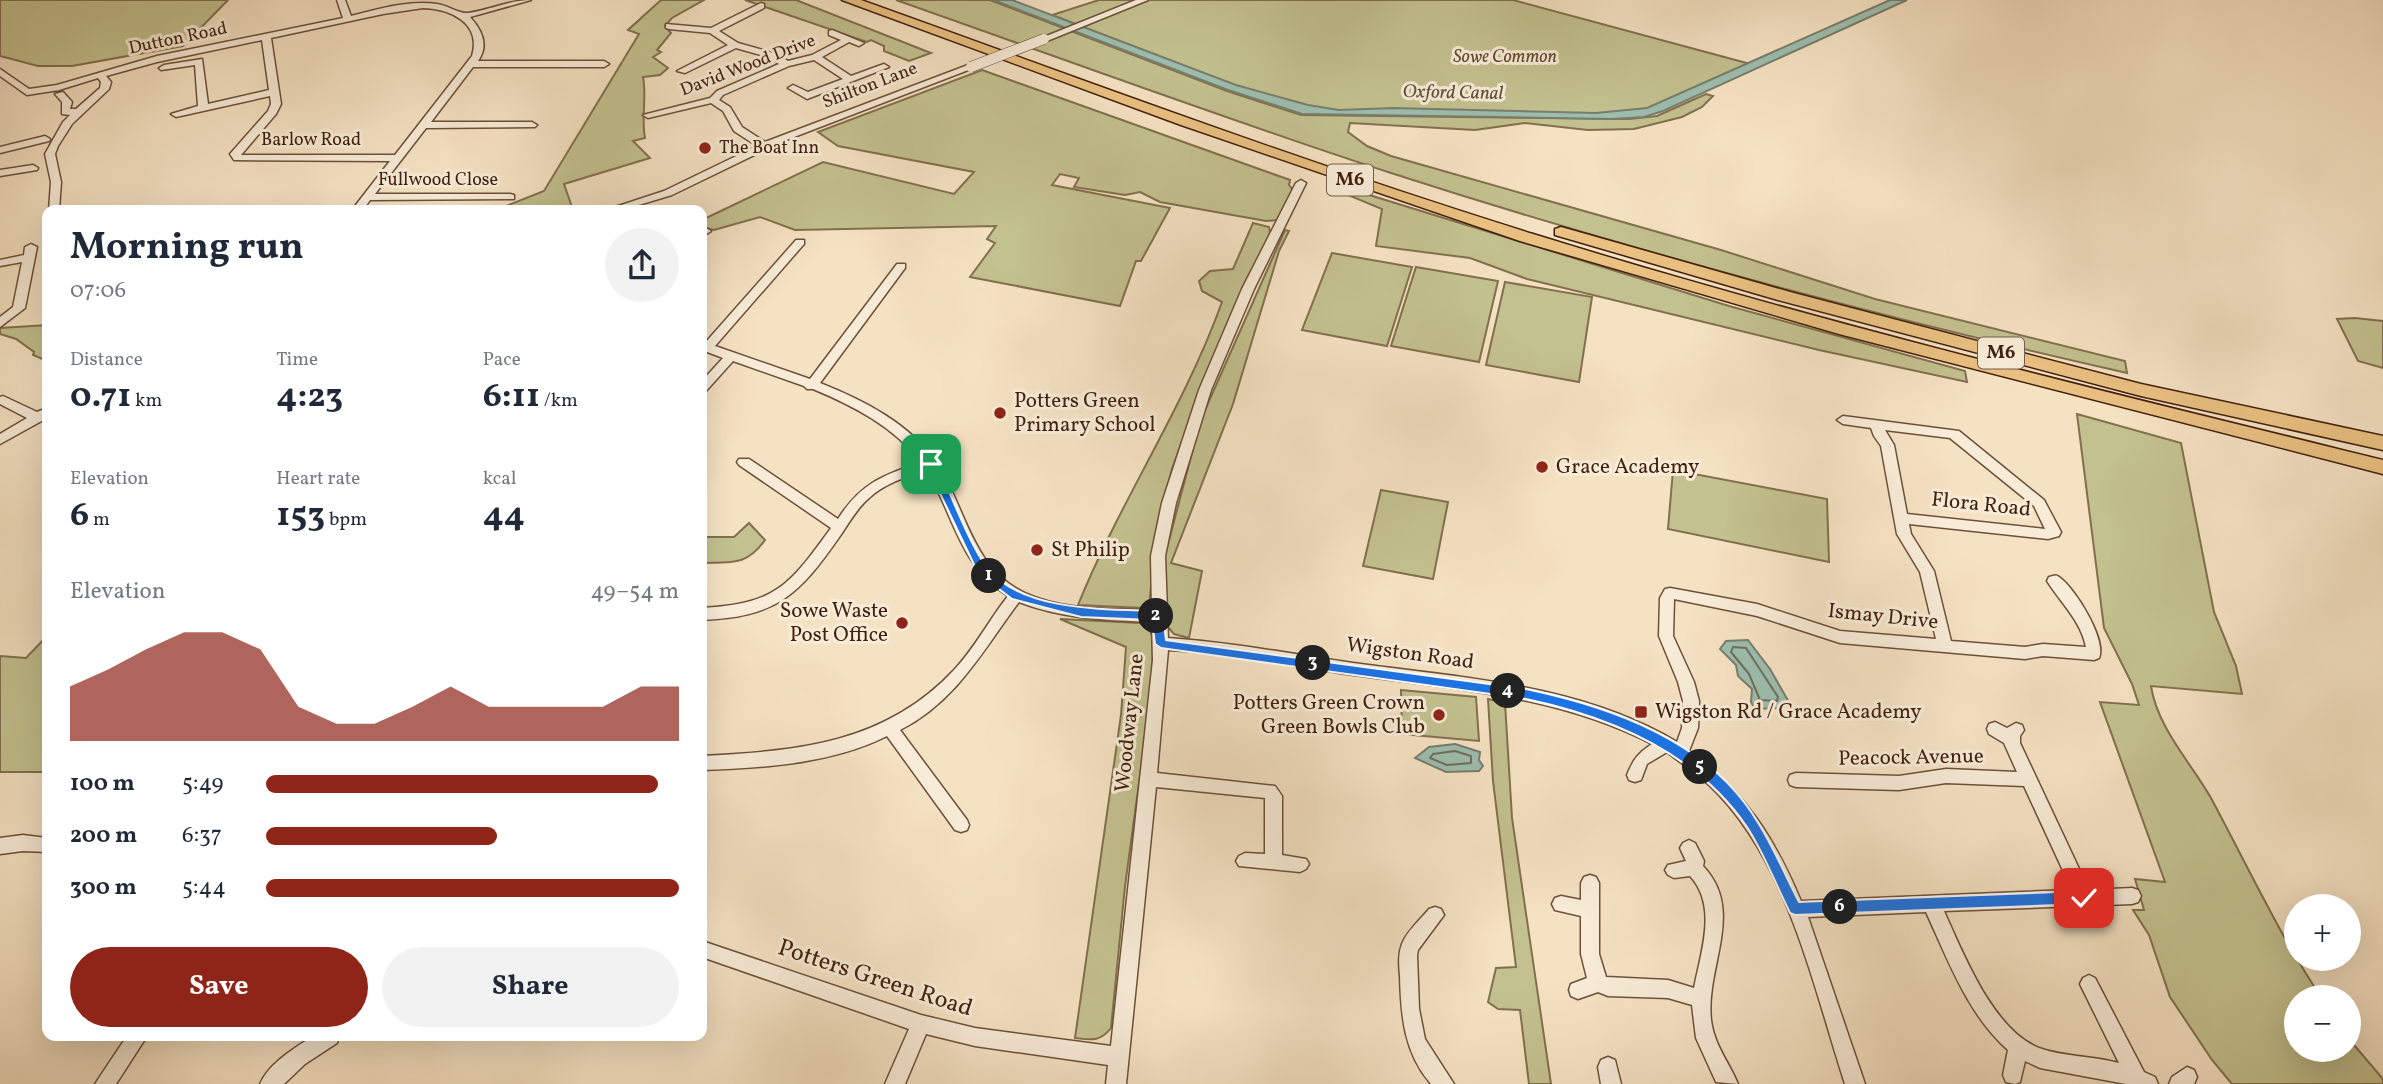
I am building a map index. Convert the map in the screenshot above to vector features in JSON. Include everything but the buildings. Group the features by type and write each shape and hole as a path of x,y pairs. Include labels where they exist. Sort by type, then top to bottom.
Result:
{"highway":[{"name":"M6","path":"849,0 1316,168 1528,238 1779,310 2383,461"},
{"name":"M6","path":"883,0 1365,172 1784,296 2139,398 2383,443"},
{"path":"2139,398 2383,436"},
{"path":"2139,398 2383,467"}],"street":[{"path":"341,0 348,19"},
{"path":"360,205 480,49 466,16 527,0"},
{"name":"Shilton Lane","path":"627,205 675,190 764,146 1144,0"},
{"path":"712,31 765,8 751,3"},
{"name":"Dutton Road","path":"0,72 27,92 34,92 100,74 348,19 424,6 452,9 466,16"},
{"path":"669,26 712,31 735,45 774,56 786,64"},
{"name":"David Wood Drive","path":"652,117 713,100 720,93 786,64 815,57 854,41 832,33"},
{"path":"176,114 275,92 266,37"},
{"path":"682,71 735,45"},
{"path":"815,57 849,80"},
{"path":"164,68 198,61 203,108"},
{"path":"471,64 604,64"},
{"path":"793,88 807,96 884,67"},
{"path":"54,205 56,182 50,154 58,136 78,112 104,89 106,82 100,74"},
{"name":"Barlow Road","path":"275,92 273,112 235,154 238,158 398,158"},
{"path":"66,97 65,112 78,112"},
{"path":"713,100 727,109 738,129 764,146"},
{"path":"423,125 531,125"},
{"path":"0,150 45,139"},
{"path":"0,173 33,168"},
{"name":"Woodway Lane","path":"1116,1084 1161,644 1157,616 1158,556 1190,431 1248,289 1301,183"},
{"name":"Fullwood Close","path":"366,197 510,197"},
{"path":"707,344 800,242"},
{"path":"0,264 30,252 19,308 5,320"},
{"path":"811,386 901,266"},
{"path":"707,348 844,398 888,422 931,464 975,560 990,578 1016,596 1062,611 1157,616"},
{"path":"707,382 730,357"},
{"path":"3,400 42,415"},
{"path":"0,440 42,416"},
{"name":"Flora Road","path":"1843,421 1954,433 2039,503 2054,532 2048,534 1901,518"},
{"path":"1878,425 1880,436 1887,445 1905,536 1927,571 1945,645"},
{"path":"744,462 840,527"},
{"path":"707,614 745,612 787,592 799,583 868,491 931,464"},
{"name":"Ismay Drive","path":"1673,748 1690,728 1691,707 1686,682 1666,636 1667,598 1670,593 1757,610 1829,635 2025,653 2043,650 2094,654 2094,647 2082,618 2054,581"},
{"path":"707,763 810,755 845,747 890,727 924,707 960,673 1016,596"},
{"name":"Wigston Road","path":"1161,644 1459,683 1559,700 1619,719 1673,748 1724,790 1752,824 1795,909 1855,1084"},
{"path":"890,727 961,825"},
{"path":"1994,729 2014,735 2028,779 2084,898"},
{"path":"1635,775 1641,760 1673,748"},
{"name":"Peacock Avenue","path":"1796,780 1899,783 1946,776 2028,779"},
{"path":"1147,779 1269,791 1274,796 1273,862"},
{"path":"0,846 23,843 42,845"},
{"path":"1689,848 1696,862 1695,868"},
{"path":"1245,861 1300,864"},
{"path":"1674,870 1695,868 1704,875 1709,884 1714,910 1701,999 1705,1036 1728,1084"},
{"path":"1590,883 1591,963 1598,983"},
{"path":"1795,909 2132,896"},
{"path":"1561,904 1590,910"},
{"path":"1932,905 1970,982 2000,1030 2018,1049 2042,1059 2116,1071 2143,1081"},
{"path":"1435,915 1410,946 1410,1002 1414,1041 1420,1055 1444,1084"},
{"name":"Potters Green Road","path":"707,951 921,1024 975,1037 1118,1056"},
{"path":"1578,990 1598,983 1608,987 1668,989 1701,999"},
{"path":"2089,984 2143,1081"},
{"path":"895,1084 921,1024"},
{"path":"105,1084 135,1041"},
{"path":"270,1084 298,1057 322,1041"},
{"path":"2012,1075 2018,1049"}],"green space":[{"path":"0,0 228,0 183,46 72,66 38,66 0,56"},
{"path":"661,0 704,0 672,18 665,26 671,33 657,50 661,52 653,57 668,68 660,75 643,77 645,138 633,141 650,158 564,184 571,205 509,205 544,191 639,34 628,30"},
{"path":"745,0 796,0 931,53 909,61 884,51 884,46 871,40 867,42"},
{"path":"896,0 990,0 1227,91 1301,115 1629,119 1657,116 1706,94 1713,96 1702,107 1682,117 1634,129 1588,130 1525,123 1475,130 1350,123 1348,132 1367,146 1391,156 1721,250 1875,299 2125,361 2127,373 1941,329 1757,281 1482,202 1267,131"},
{"name":"Sowe Common","path":"1099,0 1513,0 1754,65 1642,113 1356,113 1281,103 1052,15"},
{"path":"982,70 1290,180 1289,185 1293,190 1278,220 1266,221 1160,202 1140,192 1125,195 1074,187 1079,178 1060,174 1052,185 1170,208 1141,261 1136,261 1120,306 970,277 995,243 987,239 996,226 795,230 760,217 714,230 707,228 707,218 823,162 954,194 974,172 838,146 818,132"},
{"path":"1353,190 1729,306 1965,371 1967,382 1819,350 1527,279 1470,258 1376,246 1382,209 1348,195"},
{"path":"1253,223 1269,227 1270,233 1200,392 1172,469 1157,528 1149,606 1078,605 1113,529 1171,417 1222,302 1202,291 1199,281 1210,271 1233,269"},
{"path":"1285,230 1289,231 1279,251 1233,404 1171,563 1202,571 1189,638 1174,634 1167,626 1163,563 1201,419"},
{"path":"1332,253 1412,267 1387,346 1302,330"},
{"path":"1416,267 1498,281 1479,362 1391,346"},
{"path":"1505,282 1592,297 1579,382 1486,365"},
{"path":"2337,319 2383,321 2383,368 2358,361"},
{"path":"42,325 42,359 33,355 34,352 16,339 0,334 0,328"},
{"path":"2077,414 2181,443 2214,612 2236,666 2242,694 2151,686 2154,701 2167,730 2211,798 2284,936 2284,971 2304,971 2313,985 2284,985 2284,1062 2361,1062 2361,1053 2383,1079 2383,1084 2232,1084 2212,1060 2170,997 2149,935 2133,910 2144,910 2135,879 2165,882 2100,702 2139,705 2132,684 2104,628"},
{"path":"1673,470 1827,499 1829,562 1668,529"},
{"path":"1381,490 1448,502 1433,579 1363,566"},
{"path":"749,523 765,540 752,554 738,561 707,563 707,537 734,537"},
{"path":"1060,619 1140,623 1149,628 1153,639 1152,687 1125,886 1111,1028 1103,1036 1091,1039 1075,1038 1121,715 1126,647"},
{"path":"42,641 42,772 0,772 0,656 26,658"},
{"name":"Potters Green Crown Green Bowls Club","path":"1401,690 1476,697 1479,741 1402,734"},
{"path":"1488,699 1505,703 1512,818 1551,1084 1529,1084 1520,1010 1498,1009 1488,1002 1496,968 1516,967 1493,781"}],"water":[{"path":"993,0 1012,0 1236,85 1308,105 1339,110 1393,108 1596,113 1647,108 1890,0 1907,0 1663,111 1644,117 1612,119 1302,114 1228,90"},
{"path":"1748,640 1770,669 1790,704 1781,708 1755,709 1751,702 1752,689 1738,676 1736,665 1720,649 1726,641"},
{"path":"1455,744 1480,752 1479,760 1483,766 1479,771 1446,772 1415,758 1429,747"}],"place":[{"name":"The Boat Inn","path":"705,148"},
{"name":"Potters Green Primary School","path":"1000,413"},
{"name":"Grace Academy","path":"1542,467"},
{"name":"St Philip","path":"1037,550"},
{"name":"Sowe Waste Post Office","path":"902,623"},
{"name":"Wigston Rd / Grace Academy","path":"1641,712"},
{"name":"Potters Green Crown Green Bowls Club","path":"1439,715"}],"route":[{"path":"931,464 944,486 963,535 982,570 1000,586 1032,602 1062,611 1157,616 1161,644 1267,656 1526,694 1559,700 1642,729 1699,766 1724,790 1752,824 1795,909 2084,898"}],"water label":[{"name":"Oxford Canal","path":"1453,93"}]}
